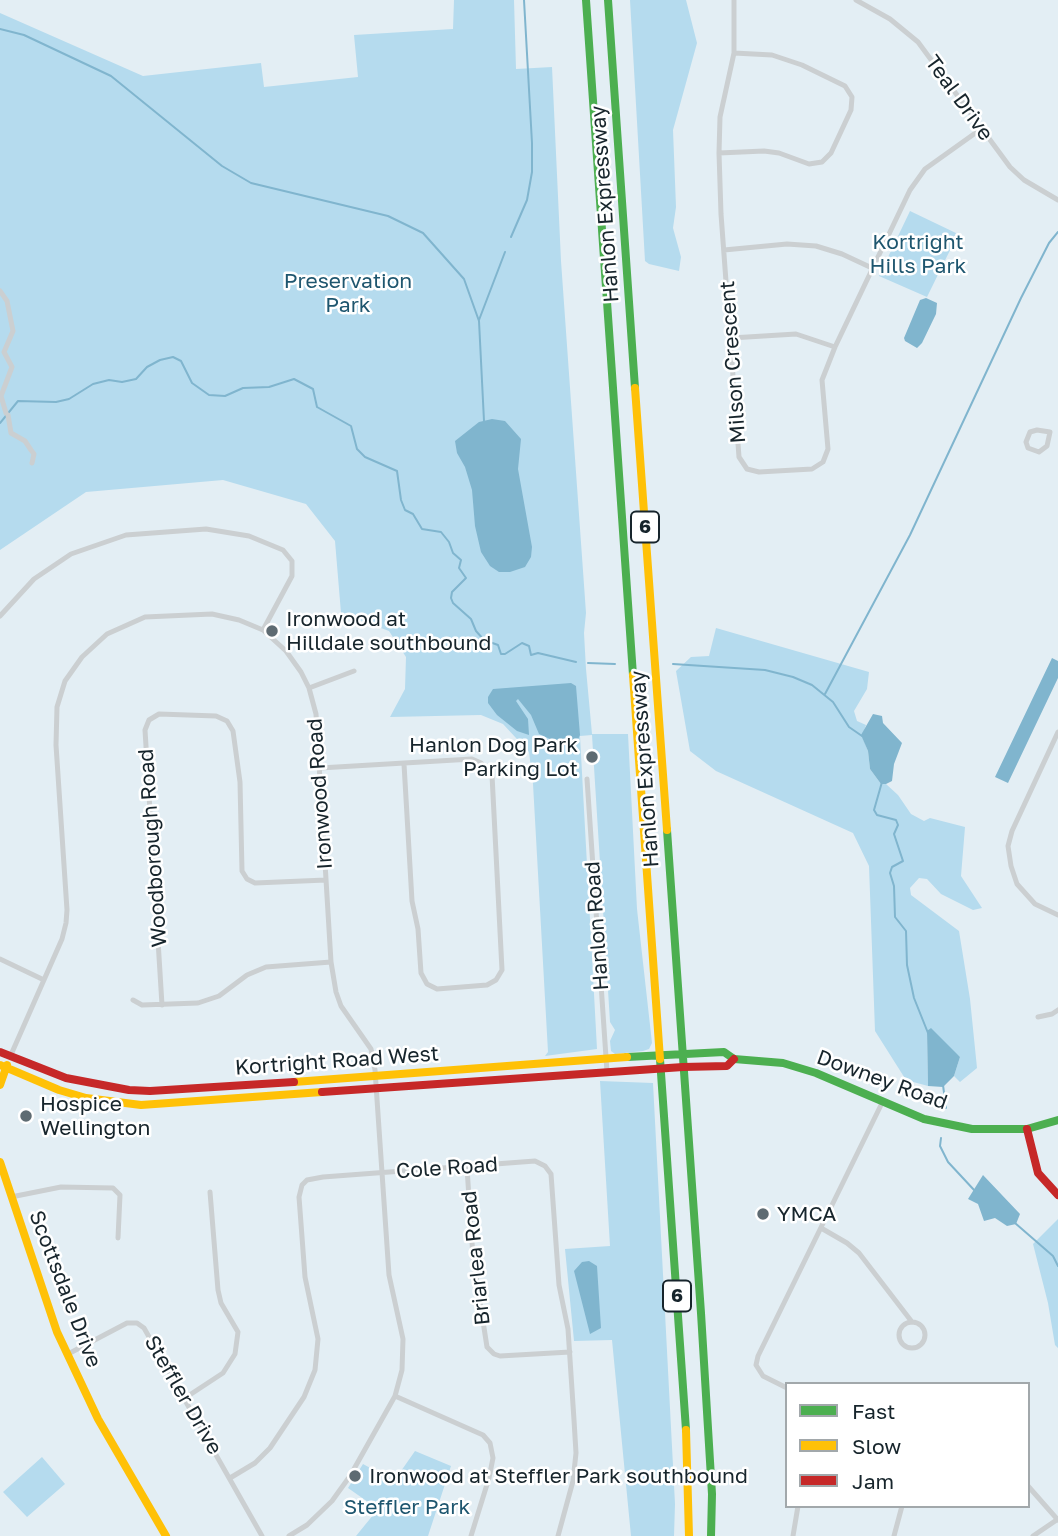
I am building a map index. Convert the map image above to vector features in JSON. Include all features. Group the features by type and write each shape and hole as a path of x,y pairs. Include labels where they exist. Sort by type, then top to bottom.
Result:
{"main road":[{"name":"Hanlon Expressway","path":"586,0 687,1441 690,1536"},
{"name":"Hanlon Expressway","path":"608,0 704,1349 712,1536"},
{"name":"Kortright Road West","path":"0,1052 66,1078 129,1090 150,1091 682,1054"},
{"name":"Downey Road","path":"682,1054 724,1052 734,1059 783,1063 816,1073 924,1119 972,1129 1027,1129 1058,1120"},
{"path":"0,1085 3,1066 10,1057"},
{"name":"Downey Road","path":"661,1069 727,1066 734,1059"},
{"name":"Kortright Road West","path":"3,1066 86,1098 141,1105 661,1069"},
{"path":"1027,1129 1038,1173 1058,1195"},
{"name":"Scottsdale Drive","path":"0,1162 57,1332 98,1419 166,1536"}],"street":[{"path":"734,0 734,53 720,117 719,153 764,151 779,153 809,164 822,162 831,153 852,110 852,97 845,86 802,65 772,55 734,53"},
{"name":"Teal Drive","path":"856,0 890,19 918,42 1017,174 1058,200"},
{"name":"Milson Crescent","path":"719,153 739,457 747,469 758,472 812,469 823,462 828,449 822,380 872,268 916,181 925,169 981,129"},
{"path":"724,250 787,244 816,246 872,268"},
{"path":"0,291 7,301 13,331 4,352 12,368 1,396 7,414 6,427 25,441 34,454 32,463"},
{"path":"731,338 796,334 835,347"},
{"path":"1050,432 1047,446 1042,451 1031,451 1026,438 1030,432 1058,430"},
{"path":"0,616 34,579 71,554 126,535 206,529 249,536 283,550 292,561 292,576 263,630"},
{"name":"Ironwood Road","path":"10,1057 62,939 67,910 56,745 57,707 65,681 82,657 107,635 145,617 212,614 239,620 263,630 286,651 309,688 316,714 331,962 341,1006 371,1049 389,1275 402,1339 402,1370 395,1396 332,1501 307,1525 289,1536"},
{"path":"309,688 354,671"},
{"name":"Woodborough Road","path":"162,1005 145,730 149,720 159,713 216,716 227,721 233,731 240,782 242,871 247,879 255,883 326,880"},
{"path":"1058,732 1012,831 1008,846 1017,884 1035,904 1058,915"},
{"path":"320,768 472,759 481,763 492,775 502,970 496,981 487,985 437,989 427,984 421,973 418,929 412,901 404,764"},
{"name":"Hanlon Road","path":"587,779 607,1072"},
{"path":"0,959 44,980"},
{"path":"132,1000 142,1005 198,1003 219,996 247,975 266,967 331,962"},
{"path":"1038,1017 1058,1010"},
{"path":"785,1387 763,1376 756,1365 758,1356 882,1103"},
{"name":"Cole Road","path":"230,1478 255,1463 270,1448 304,1398 315,1370 318,1339 307,1288 300,1190 307,1180 535,1161 549,1170 559,1285 570,1352 575,1463 571,1493 558,1536"},
{"name":"Briarlea Road","path":"467,1168 473,1257 487,1347 500,1356 570,1352"},
{"path":"11,1196 61,1187 113,1188 120,1195 118,1238"},
{"path":"186,1398 223,1373 235,1354 238,1332 221,1303 218,1290 210,1192"},
{"path":"821,1228 859,1253 912,1322 920,1326 924,1338 917,1347 909,1348 902,1343 899,1333 903,1325 912,1322"},
{"name":"Steffler Drive","path":"68,1354 127,1323 137,1323 145,1328 261,1536"},
{"path":"395,1396 483,1435 490,1443 493,1458 489,1478 471,1536"},
{"path":"1030,1488 1058,1519 1033,1536"},
{"path":"793,1536 798,1508"},
{"path":"894,1536 901,1508"}],"green space":[{"name":"Preservation Park","path":"454,0 514,0 516,69 552,67 561,261 592,734 628,734 637,909 652,1043 649,1049 643,1051 615,1054 611,1051 610,1041 615,1030 610,1022 592,735 580,736 597,1049 545,1056 548,1052 529,752 503,724 481,715 390,717 405,689 406,657 389,631 341,613 335,541 306,504 223,480 86,492 0,550 0,13 143,76 261,63 264,87 358,77 354,35 453,29"},
{"path":"630,0 686,0 697,43 673,130 676,207 673,228 681,257 679,271 645,261"},
{"name":"Kortright Hills Park","path":"910,211 958,234 927,297 879,276"},
{"path":"716,628 869,672 867,689 854,711 857,721 866,725 862,736 868,751 870,769 881,784 886,784 898,795 911,814 924,821 930,818 965,827 961,876 982,908 973,910 941,894 927,879 919,878 910,888 911,895 959,931 977,1068 960,1082 954,1076 960,1057 927,1031 928,1086 906,1080 875,1031 869,866 853,833 716,771 690,751 676,671 691,657 709,656"},
{"path":"600,1081 653,1083 675,1504 674,1536 631,1536 612,1340 574,1341 565,1249 610,1246"},
{"path":"1058,1219 1058,1348 1055,1345 1033,1244"},
{"name":"Steffler Park","path":"415,1451 451,1466 428,1536 356,1536 378,1509 348,1488 363,1464 394,1481"},
{"path":"42,1457 65,1484 27,1517 3,1492"}],"shaded area":[{"path":"926,298 937,303 936,314 917,348 904,338 920,300"},
{"path":"492,419 505,421 521,439 518,469 532,547 531,557 525,567 510,572 499,572 490,566 481,552 475,526 472,490 455,441 479,422"},
{"path":"1052,658 1058,661 1058,678 1008,783 995,777"},
{"path":"571,683 576,686 580,735 575,746 561,744 539,734 531,715 518,699 516,701 528,719 529,735 517,731 497,715 488,703 493,689"},
{"path":"873,714 882,716 883,723 902,743 894,764 892,781 886,784 881,784 870,769 868,751 861,735"},
{"path":"931,1028 960,1057 954,1076 943,1087 928,1086 927,1031"},
{"path":"983,1175 1020,1214 1016,1224 1007,1226 995,1218 984,1221 978,1204 968,1199"},
{"path":"589,1261 597,1266 601,1328 590,1334 574,1271 582,1262"}],"waterway":[{"path":"511,237 527,200 532,172 524,0"},
{"path":"0,29 24,35 111,76 222,166 251,183 388,216 423,233 464,279 479,321 484,421"},
{"path":"825,694 910,535 1021,298 1049,243 1058,232"},
{"path":"479,320 505,252"},
{"path":"0,423 18,401 56,402 69,399 93,384 109,380 122,382 136,379 147,367 173,357 181,361 192,383 209,395 225,396 243,388 269,387 294,379 313,389 317,407 351,426 357,449 365,457 397,471 405,510 413,514 422,529 441,532 449,542 453,553 461,560 459,568 466,578 452,592 451,598 471,619 484,640 498,645 501,654 522,643 529,646 531,655 538,653 576,662"},
{"path":"588,663 615,664"},
{"path":"673,664 765,670 793,677 812,685 833,702 849,727 862,736"},
{"path":"882,782 874,810 877,815 896,820 898,825 894,834 903,861 892,867 890,873 894,886 895,917 906,931 907,965 914,998 928,1033"},
{"path":"943,1085 946,1108"},
{"path":"941,1138 940,1146 948,1162 975,1191"},
{"path":"1015,1223 1053,1256 1058,1266"}],"traffic: fast":[{"path":"586,0 633,675"},
{"path":"608,0 635,388"},
{"path":"667,830 701,1313 712,1494 711,1536"},
{"path":"627,1057 724,1052 734,1059 783,1063 816,1073 924,1119 972,1129 1027,1129 1058,1120"},
{"path":"660,1059 686,1430"}],"traffic: slow":[{"path":"635,388 667,830"},
{"path":"633,675 660,1059"},
{"path":"294,1082 627,1057"},
{"path":"0,1065 59,1090 86,1098 141,1105 322,1092"},
{"path":"0,1085 7,1065"},
{"path":"0,1162 57,1332 98,1419 166,1536"},
{"path":"686,1430 689,1536"}],"traffic: jam":[{"path":"0,1052 66,1078 129,1090 294,1082"},
{"path":"322,1092 727,1066 734,1059"},
{"path":"1027,1129 1038,1173 1058,1195"}],"place":[{"name":"Ironwood at Hilldale southbound","path":"272,631"},
{"name":"Hanlon Dog Park Parking Lot","path":"592,757"},
{"name":"Hospice Wellington","path":"26,1116"},
{"name":"YMCA","path":"763,1214"},
{"name":"Ironwood at Steffler Park southbound","path":"355,1476"}]}
